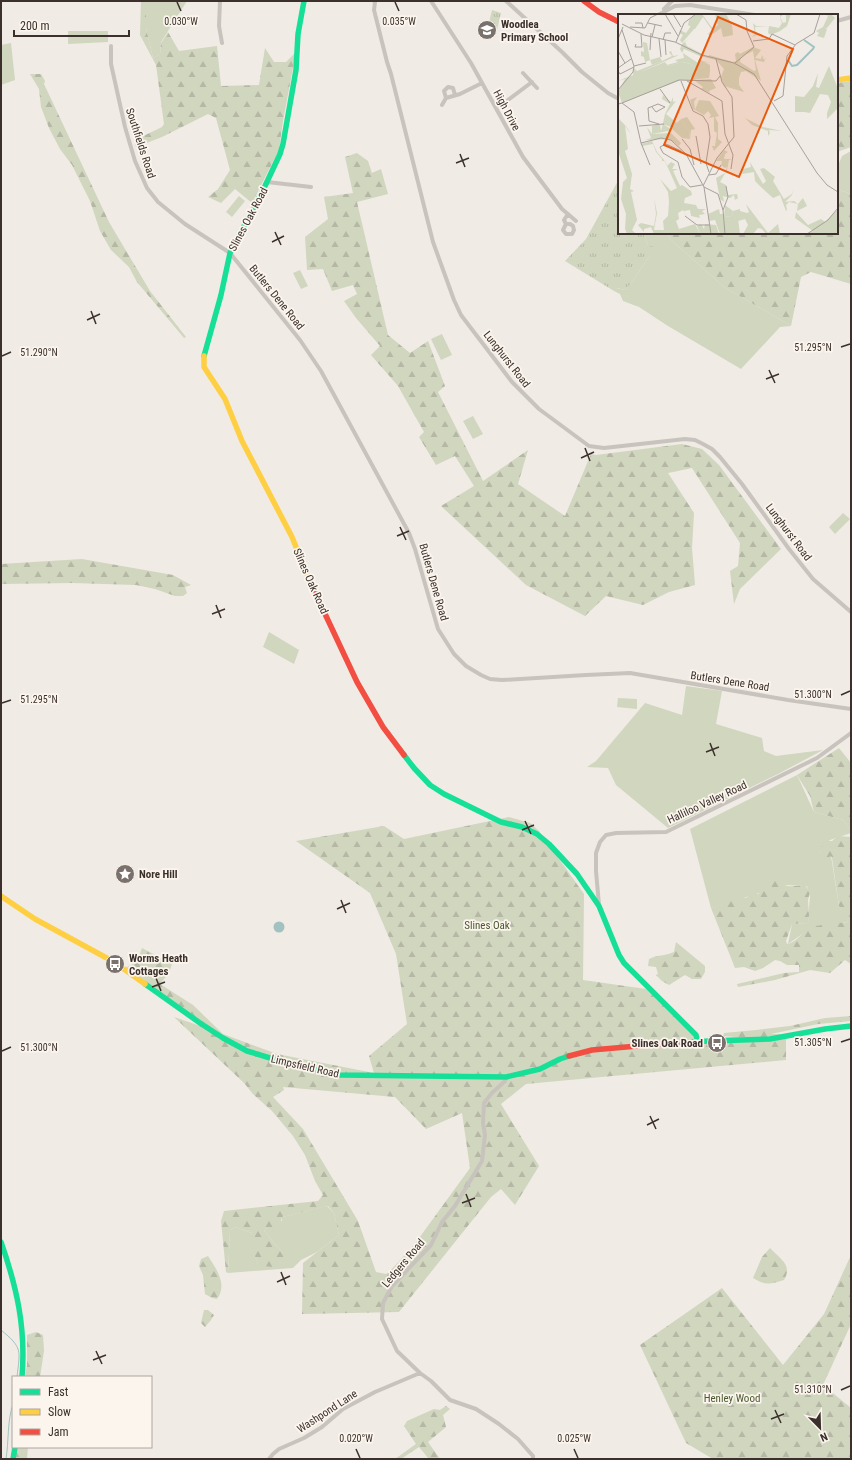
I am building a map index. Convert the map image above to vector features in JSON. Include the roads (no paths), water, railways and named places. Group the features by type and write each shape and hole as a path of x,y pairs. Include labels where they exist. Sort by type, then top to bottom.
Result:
{"street":[{"path":"220,1 219,26 222,43"},
{"name":"Slines Oak Road","path":"304,1 298,34 295,76 283,144 267,182 230,253 221,295 204,353 204,367 225,399 242,441 292,537 312,588 332,625 357,682 376,717 397,747 430,785 444,794 502,822 522,827 538,834 549,844 596,896 624,963 696,1035 698,1042"},
{"name":"High Drive","path":"431,1 471,63 523,157 558,204 576,221"},
{"path":"506,1 582,72 603,89 618,98"},
{"path":"584,1 599,12 618,22"},
{"path":"659,14 672,1"},
{"name":"Lunghurst Road","path":"376,2 374,10 385,55 433,242 442,268 461,315 512,382 539,409 589,446 604,448 685,439 695,440 712,449 742,484 789,549 813,579 851,612"},
{"path":"660,14 675,6 690,5 748,14"},
{"path":"838,21 851,17"},
{"name":"Southfields Road","path":"111,46 111,64 123,121 146,188 158,202 185,224 230,253"},
{"path":"523,73 537,88"},
{"path":"838,80 851,78"},
{"path":"495,106 504,103 532,82"},
{"path":"442,105 446,98 482,83"},
{"path":"446,98 444,91 448,87 453,88 455,95"},
{"path":"267,182 311,187"},
{"path":"566,224 564,220 568,214"},
{"name":"Butlers Dene Road","path":"230,253 300,340 321,371 409,533 438,629 454,654 466,666 490,679 502,680 630,673 788,700 851,708"},
{"name":"Halliloo Valley Road","path":"596,896 596,853 600,842 606,835 616,832 666,832 818,758 851,733"},
{"name":"Limpsfield Road","path":"1,896 34,919 114,962 200,1023 247,1051 292,1066 340,1075 506,1078 540,1068 560,1059 592,1050 665,1043 770,1039 851,1026"},
{"name":"Ledgers Road","path":"506,1078 505,1081 492,1092 484,1103 484,1150 482,1161 478,1170 442,1222 431,1246 392,1286 383,1303 382,1319 397,1351 420,1373 431,1381 450,1400 476,1409 499,1424 518,1439 533,1456 533,1459"},
{"path":"1,1242 14,1280 22,1313 25,1339 22,1376"},
{"name":"Washpond Lane","path":"269,1459 279,1449 322,1427 343,1409 375,1392 420,1373"},
{"path":"14,1459 15,1448"}],"water":[{"path":"279,921 283,923 285,927 283,931 279,933 275,931 273,927 275,923"}],"waterway":[{"path":"1,1330 17,1346 19,1355 17,1376"},
{"path":"6,1459 12,1408"}],"place":[{"name":"Woodlea Primary School","path":"487,30"},
{"name":"Nore Hill","path":"125,874"},
{"name":"Worms Heath Cottages","path":"115,964"},
{"name":"Slines Oak Road","path":"717,1043"}],"park label":[{"name":"Slines Oak","path":"487,925"},
{"name":"Henley Wood","path":"732,1398"}]}
